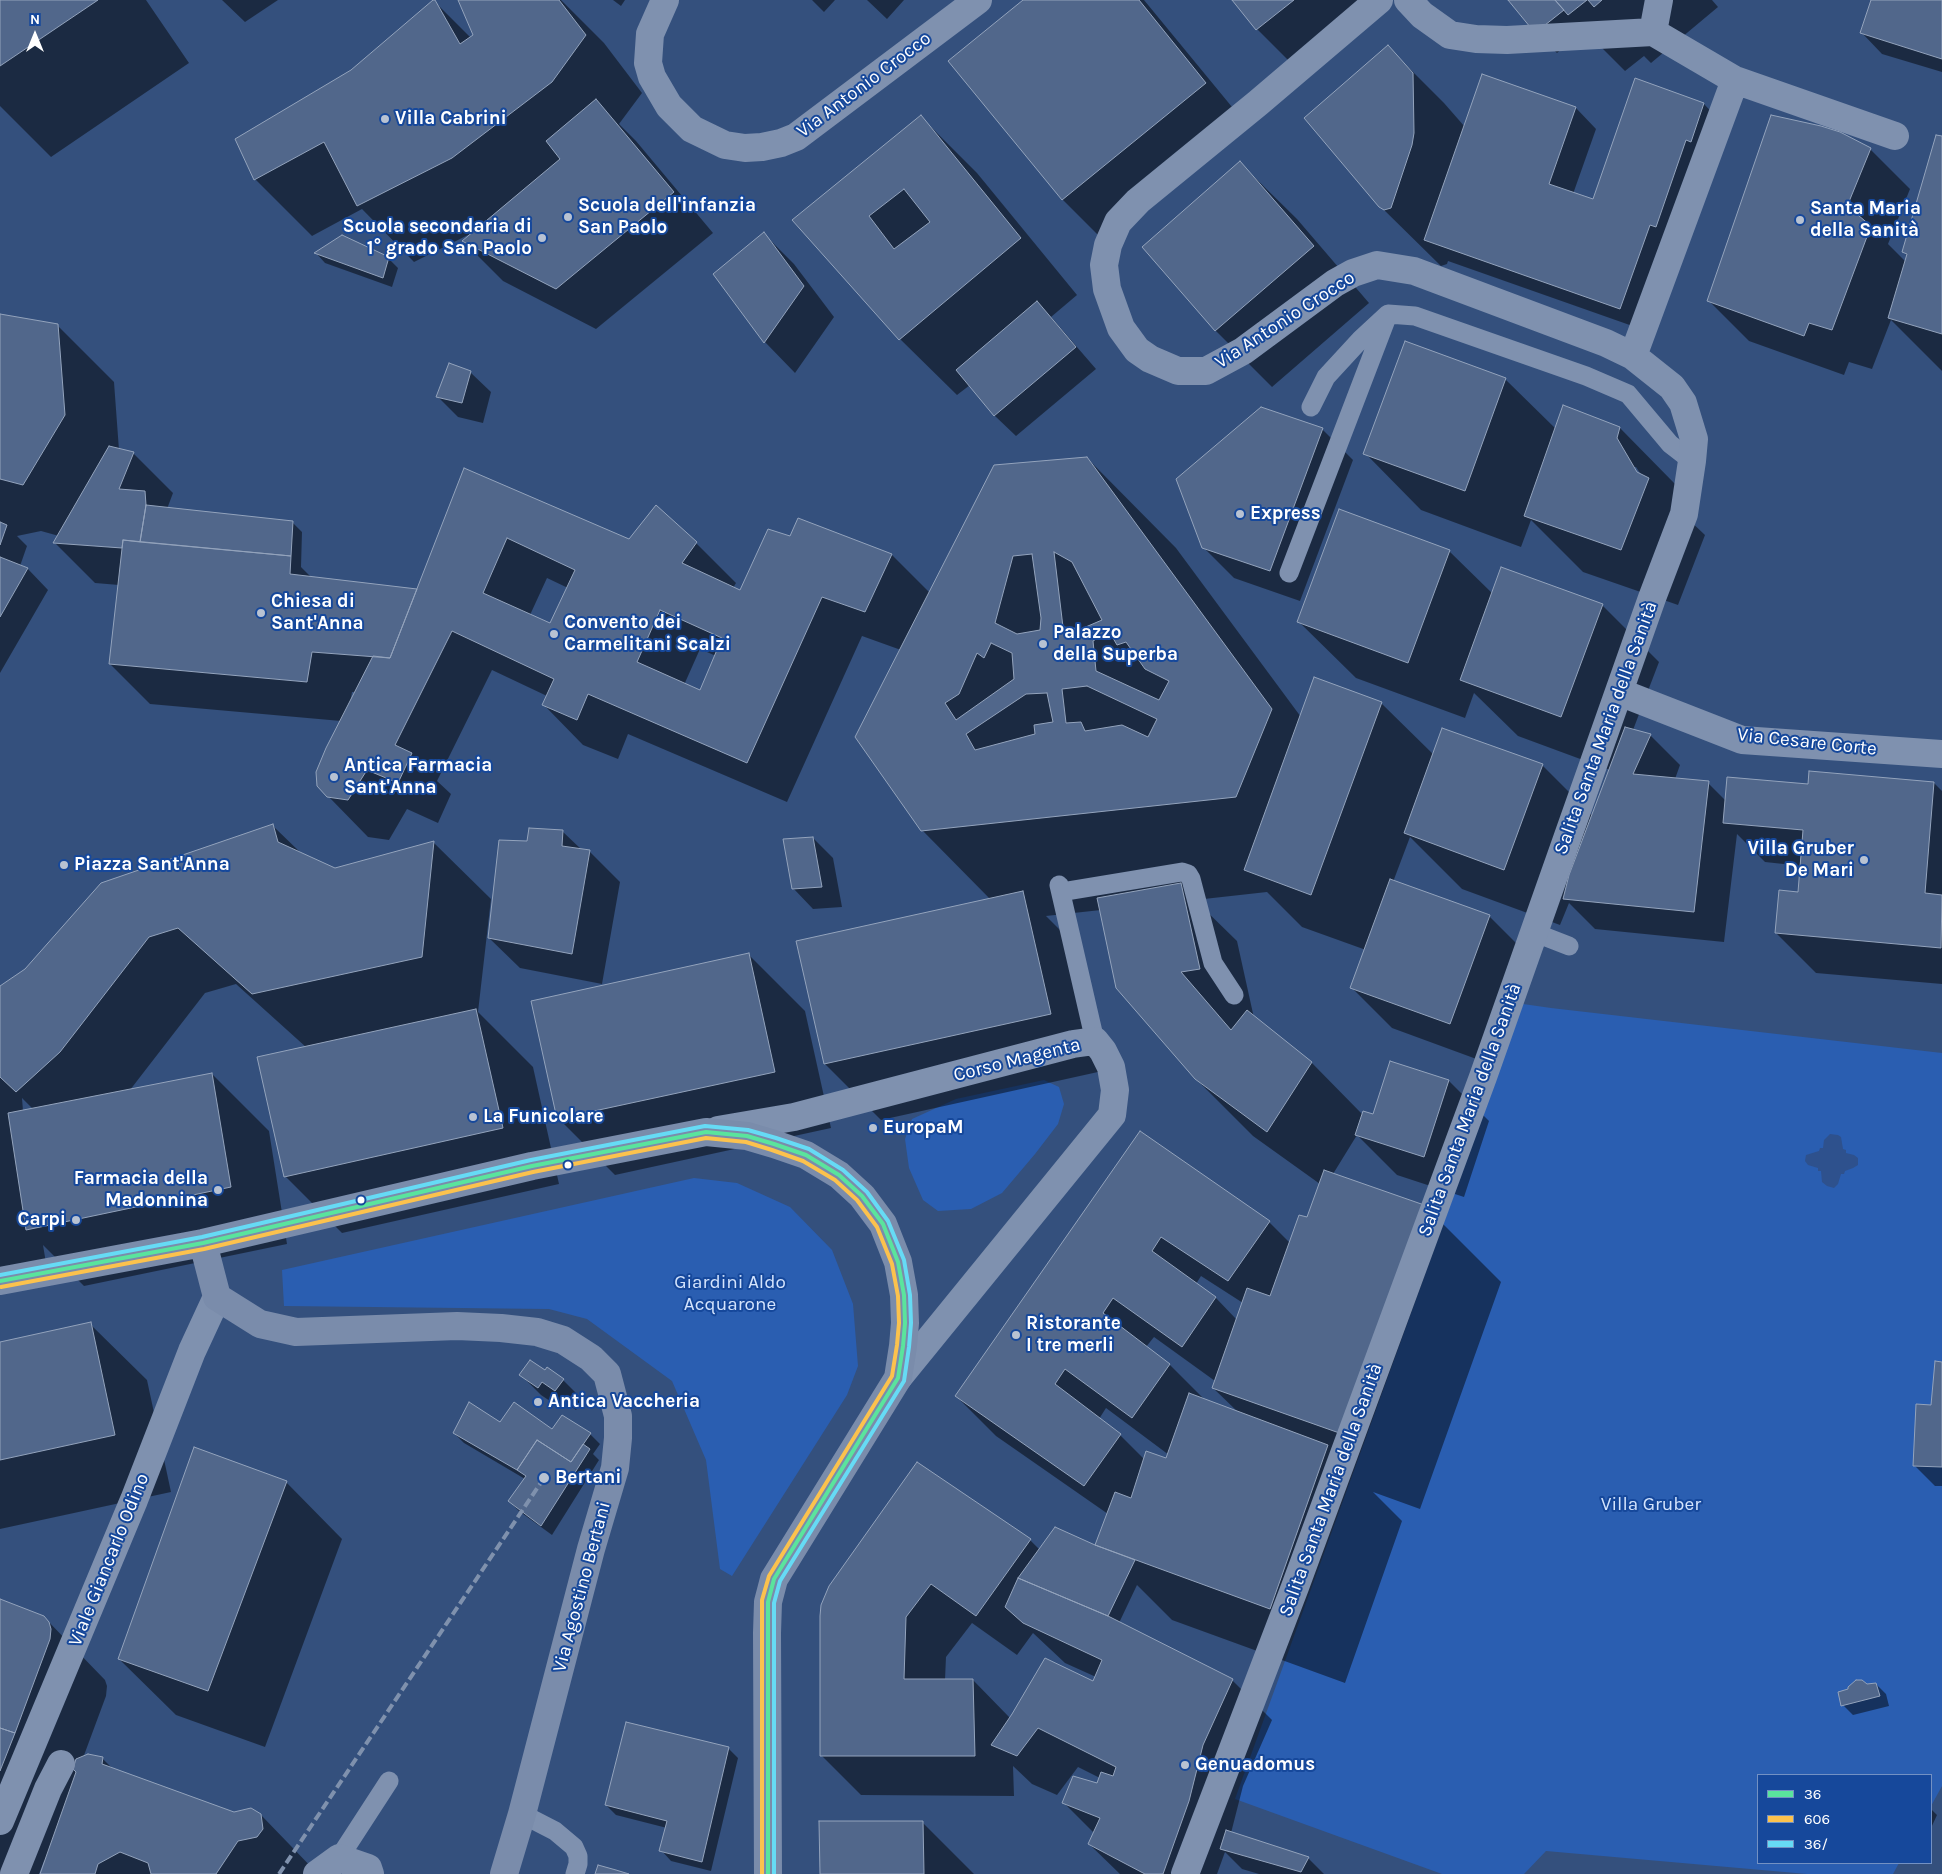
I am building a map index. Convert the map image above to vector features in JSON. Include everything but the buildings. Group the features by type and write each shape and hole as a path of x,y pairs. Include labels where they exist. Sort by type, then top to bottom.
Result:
{"street":[{"name":"Via Antonio Crocco","path":"665,0 650,34 648,63 652,77 669,106 692,129 725,145 745,148 781,143 796,137 978,0"},
{"name":"Via Antonio Crocco","path":"1379,0 1258,103 1138,201 1118,222 1108,245 1104,265 1106,289 1112,307 1137,350 1150,359 1178,371 1206,371 1243,352 1335,283 1353,273 1377,265 1414,272 1606,342 1633,356"},
{"path":"1408,0 1422,16 1450,35 1476,39 1507,40 1652,32 1735,80 1895,136"},
{"path":"1652,32 1659,0"},
{"path":"1633,356 1735,80"},
{"name":"Salita Santa Maria della Sanità","path":"1185,1874 1295,1587 1477,1096 1533,932 1652,598 1684,514 1694,439 1683,403 1672,387 1633,356"},
{"name":"Via Cesare Corte","path":"1619,692 1742,740 1942,754"},
{"name":"Corso Magenta","path":"0,1281 203,1243 532,1166 794,1117 1073,1044 1095,1041 1111,1067 1115,1090 1112,1115 898,1378 774,1579 768,1602 767,1633 768,1874"},
{"name":"Corso Magenta","path":"706,1132 747,1136 806,1155 840,1175 862,1196 883,1224 898,1262 904,1295 905,1323 898,1378"},
{"path":"203,1243 217,1298"},
{"name":"Via Agostino Bertani","path":"217,1298 260,1324 296,1332 457,1326 537,1332 569,1343 591,1358 606,1374 618,1416 615,1468 591,1549 522,1814 504,1874"},
{"name":"Viale Giancarlo Odino","path":"0,1821 134,1500 192,1351 217,1298"},
{"path":"14,1874 60,1764"},
{"path":"317,1874 340,1858 368,1868 370,1874"}],"lane":[{"path":"1289,573 1388,314"},
{"path":"1311,407 1326,377 1361,339 1388,314 1415,316 1586,376 1628,394 1670,444 1692,461"},
{"path":"1095,1041 1060,889 1182,872 1188,874 1191,879 1213,963 1234,995"},
{"path":"1533,932 1569,946"},
{"path":"340,1858 389,1781"},
{"path":"522,1814 555,1831 574,1848 578,1856 575,1874"}],"green space":[{"name":"Villa Gruber","path":"1523,1004 1942,1053 1942,1786 1932,1804 1932,1774 1757,1774 1757,1864 1898,1864 1893,1874 1807,1874 1546,1851 1524,1874 1442,1874 1235,1799"},
{"path":"1044,1080 1059,1087 1064,1104 1058,1124 1002,1193 971,1209 938,1211 923,1200 909,1168 905,1139 912,1119 956,1099"},
{"name":"Giardini Aldo Acquarone","path":"694,1178 737,1183 790,1207 832,1250 853,1304 858,1366 847,1395 732,1576 720,1569 706,1460 672,1381 587,1319 549,1309 284,1306 282,1270"}],"shaded area":[{"path":"1830,1134 1841,1137 1843,1149 1846,1150 1846,1153 1858,1158 1858,1165 1841,1174 1838,1184 1834,1188 1822,1182 1821,1171 1808,1165 1805,1161 1806,1155 1823,1148 1824,1140"}],"railway":[{"path":"279,1874 544,1478"}],"transit line":[{"name":"36/","path":"0,1275 202,1237 531,1160 705,1126 748,1130 776,1138 809,1149 843,1170 867,1192 888,1221 904,1260 910,1295 911,1323 909,1347 904,1381 780,1581 774,1603 774,1874"},
{"name":"36","path":"0,1281 203,1243 532,1166 706,1132 747,1136 774,1144 806,1155 839,1175 862,1196 883,1224 898,1262 904,1295 905,1323 903,1346 898,1378 774,1579 768,1602 768,1874"},
{"name":"606","path":"1,1287 204,1249 533,1172 706,1138 746,1142 772,1150 803,1161 835,1180 857,1200 877,1227 892,1264 898,1296 899,1323 897,1345 892,1376 769,1576 762,1600 762,1874"}],"place":[{"name":"Villa Cabrini","path":"385,119"},
{"name":"Scuola dell'infanzia San Paolo","path":"568,217"},
{"name":"Santa Maria della Sanità","path":"1800,220"},
{"name":"Scuola secondaria di 1° grado San Paolo","path":"542,238"},
{"name":"Express","path":"1240,514"},
{"name":"Chiesa di Sant'Anna","path":"261,613"},
{"name":"Convento dei Carmelitani Scalzi","path":"554,634"},
{"name":"Palazzo della Superba","path":"1043,644"},
{"name":"Antica Farmacia Sant'Anna","path":"334,777"},
{"name":"Villa Gruber De Mari","path":"1864,860"},
{"name":"Piazza Sant'Anna","path":"64,865"},
{"name":"La Funicolare","path":"473,1117"},
{"name":"EuropaM","path":"873,1128"},
{"name":"Farmacia della Madonnina","path":"218,1190"},
{"name":"Carpi","path":"76,1220"},
{"name":"Ristorante I tre merli","path":"1016,1335"},
{"name":"Antica Vaccheria","path":"538,1402"},
{"name":"Bertani","path":"544,1478"},
{"name":"Genuadomus","path":"1185,1765"}]}
